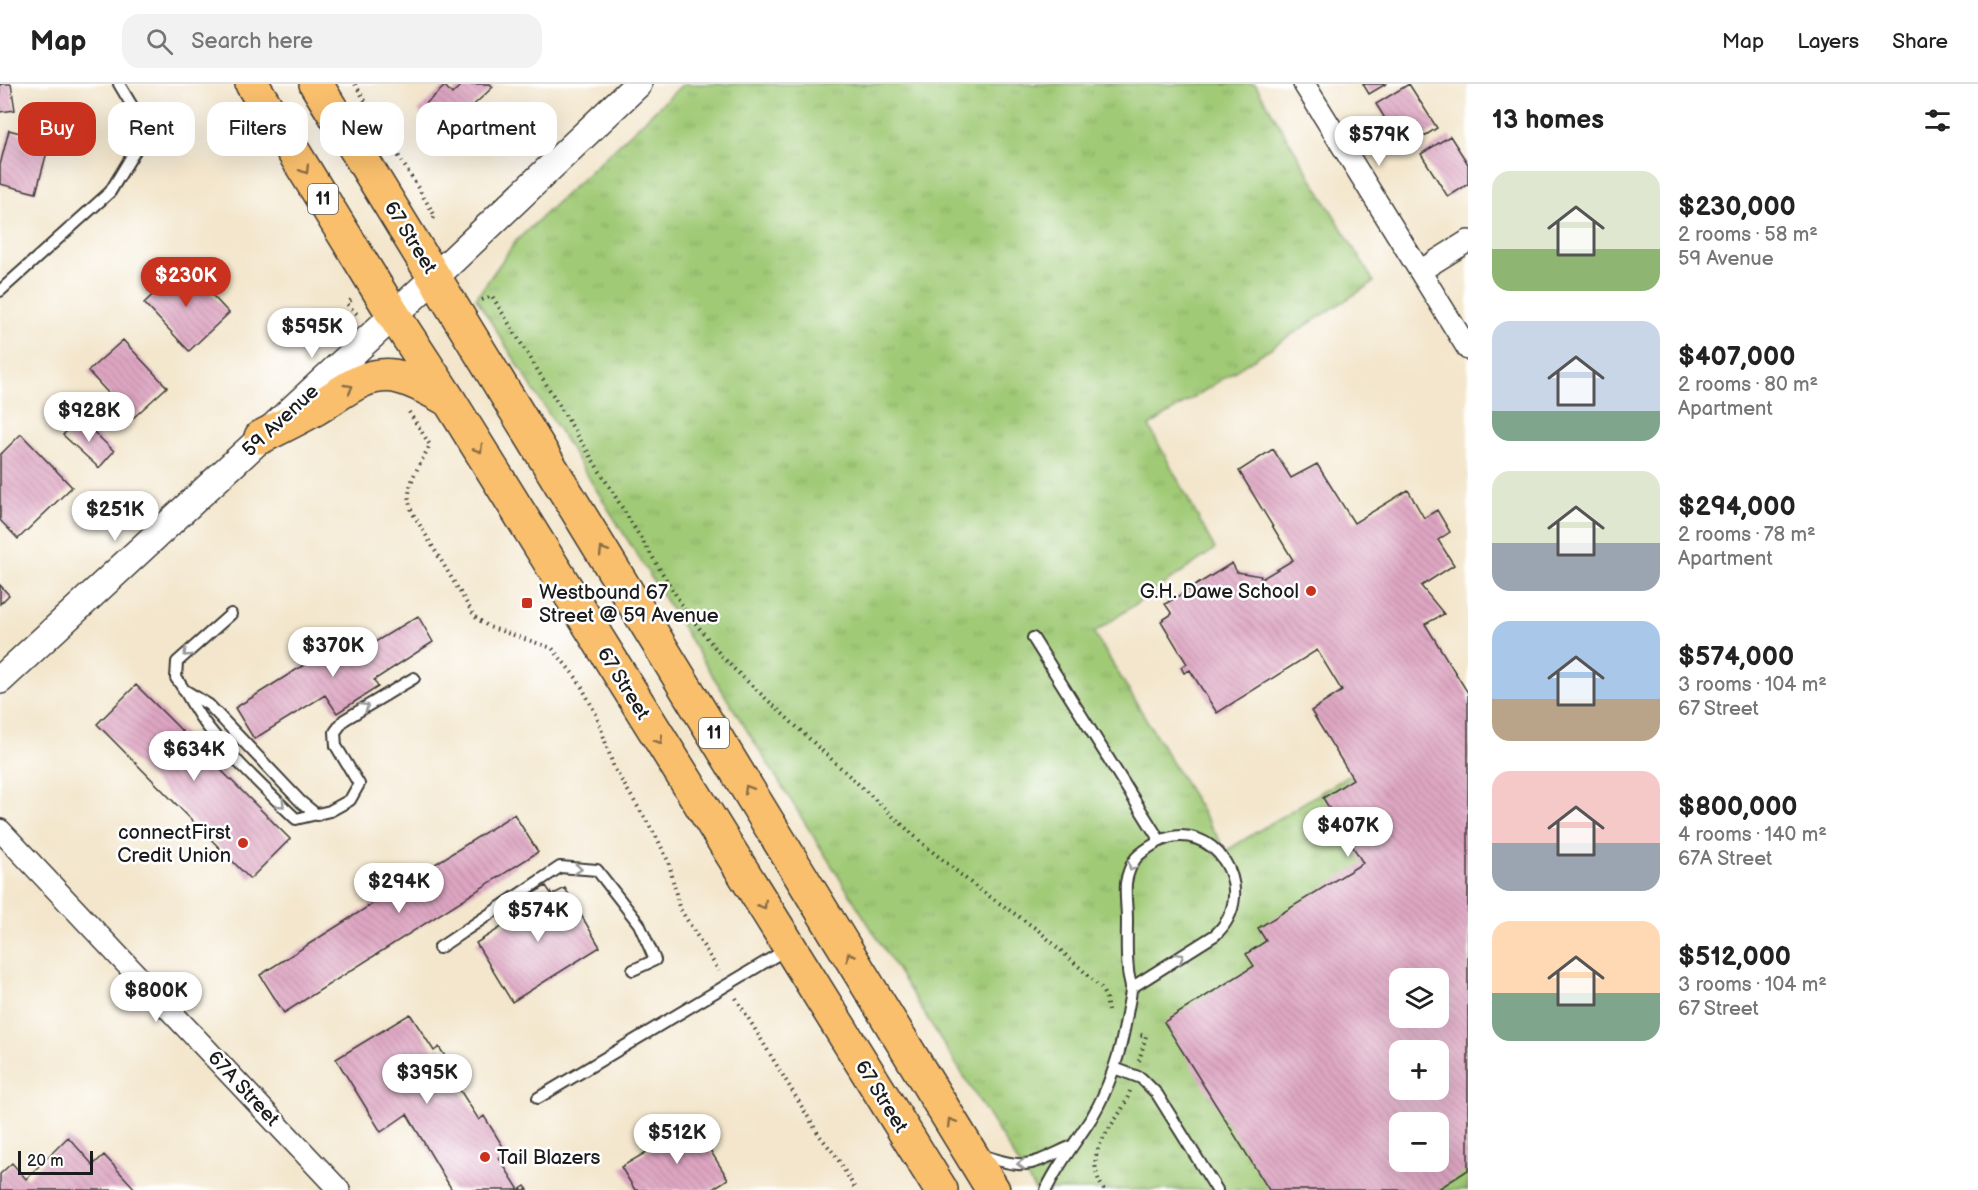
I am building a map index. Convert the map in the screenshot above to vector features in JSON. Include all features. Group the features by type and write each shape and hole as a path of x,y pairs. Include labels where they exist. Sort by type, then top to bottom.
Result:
{"main road":[{"name":"67 Street","path":"252,84 393,314 449,399 941,1190"},
{"name":"67 Street","path":"316,84 993,1190"},
{"path":"261,437 316,408 363,379 384,376 403,378 449,399"}],"street":[{"name":"59 Avenue","path":"0,680 435,277 638,84"},
{"path":"1304,84 1468,349"},
{"path":"1420,271 1468,241"},
{"name":"67A Street","path":"0,830 339,1190"}],"lane":[{"path":"0,291 110,192 147,131 119,84"},
{"path":"231,614 177,662 176,678 200,717 233,757 296,819 330,811 350,800 359,784 336,746 335,732 344,720 414,678"},
{"path":"1033,638 1160,841"},
{"path":"186,691 209,705 301,802 317,815"},
{"path":"1046,1190 1102,1100 1114,1068 1124,1030 1131,988 1128,969 1126,883 1130,869 1136,858 1160,841 1178,837 1196,839 1211,846 1224,860 1232,874 1236,893 1233,911 1225,926 1215,935 1131,988"},
{"path":"439,948 560,867 597,870 639,924 655,960 633,970"},
{"path":"538,1098 789,948"},
{"path":"1114,1068 1141,1078 1157,1094 1217,1190"},
{"path":"968,1150 1012,1165 1027,1165 1072,1146"}],"path":[{"path":"355,84 435,216"},
{"path":"496,301 685,610 720,654 946,864 1038,930 1089,976 1101,988 1106,998 1106,1026 1146,1036 1126,1103 1096,1153 1096,1175 1104,1190"},
{"path":"409,411 430,445 408,487 407,496 412,512 475,617 489,627 552,648 578,680 596,714 614,768 657,838 669,863 679,907 819,1135 836,1156 856,1190"}],"green space":[{"path":"683,84 1255,84 1374,282 1149,426 1215,549 1094,633 1226,851 1468,701 1468,1190 1035,1190 476,298 516,241"}],"building":[{"path":"0,84 11,84 15,110 0,112"},
{"path":"458,84 490,84 493,87 477,102 428,102 445,86 452,94 460,86"},
{"path":"1363,84 1386,84 1369,94"},
{"path":"1409,84 1437,128 1404,149 1376,104"},
{"path":"9,130 18,132 18,156 46,156 36,193 0,184 0,165"},
{"path":"1450,136 1468,164 1468,184 1448,197 1421,154"},
{"path":"184,265 229,313 189,351 144,303"},
{"path":"123,340 167,387 132,419 88,371"},
{"path":"79,418 114,451 99,468 63,435"},
{"path":"21,434 72,487 18,539 0,520 0,455"},
{"path":"1273,449 1291,478 1317,464 1354,523 1408,490 1424,518 1437,510 1450,532 1438,540 1454,565 1421,586 1444,614 1425,624 1468,693 1468,1170 1437,1190 1269,1190 1164,1022 1254,966 1246,954 1266,941 1258,928 1363,863 1323,798 1353,779 1311,711 1342,691 1317,650 1217,713 1190,670 1184,673 1181,667 1187,664 1161,621 1172,614 1165,604 1232,563 1237,572 1261,576 1260,580 1293,560 1239,471"},
{"path":"0,585 9,595 0,604"},
{"path":"418,616 433,642 374,680 378,687 337,713 325,695 254,739 235,708 347,638 357,653"},
{"path":"136,685 290,839 250,879 97,724"},
{"path":"514,814 538,852 284,1013 260,975"},
{"path":"546,886 552,895 565,888 600,947 512,1002 476,943 537,905 530,895"},
{"path":"410,1014 434,1051 439,1047 461,1080 456,1084 479,1120 484,1116 507,1153 499,1158 519,1190 452,1190 407,1114 381,1132 336,1059"},
{"path":"694,1124 728,1179 711,1190 635,1190 621,1167"},
{"path":"68,1137 93,1165 104,1155 136,1190 0,1190 0,1174 12,1163 26,1179"}],"place":[{"name":"G.H. Dawe School","path":"1311,591"},
{"name":"Westbound 67 Street @ 59 Avenue","path":"527,603"},
{"name":"connectFirst Credit Union","path":"243,843"},
{"name":"Tail Blazers","path":"485,1157"}]}
